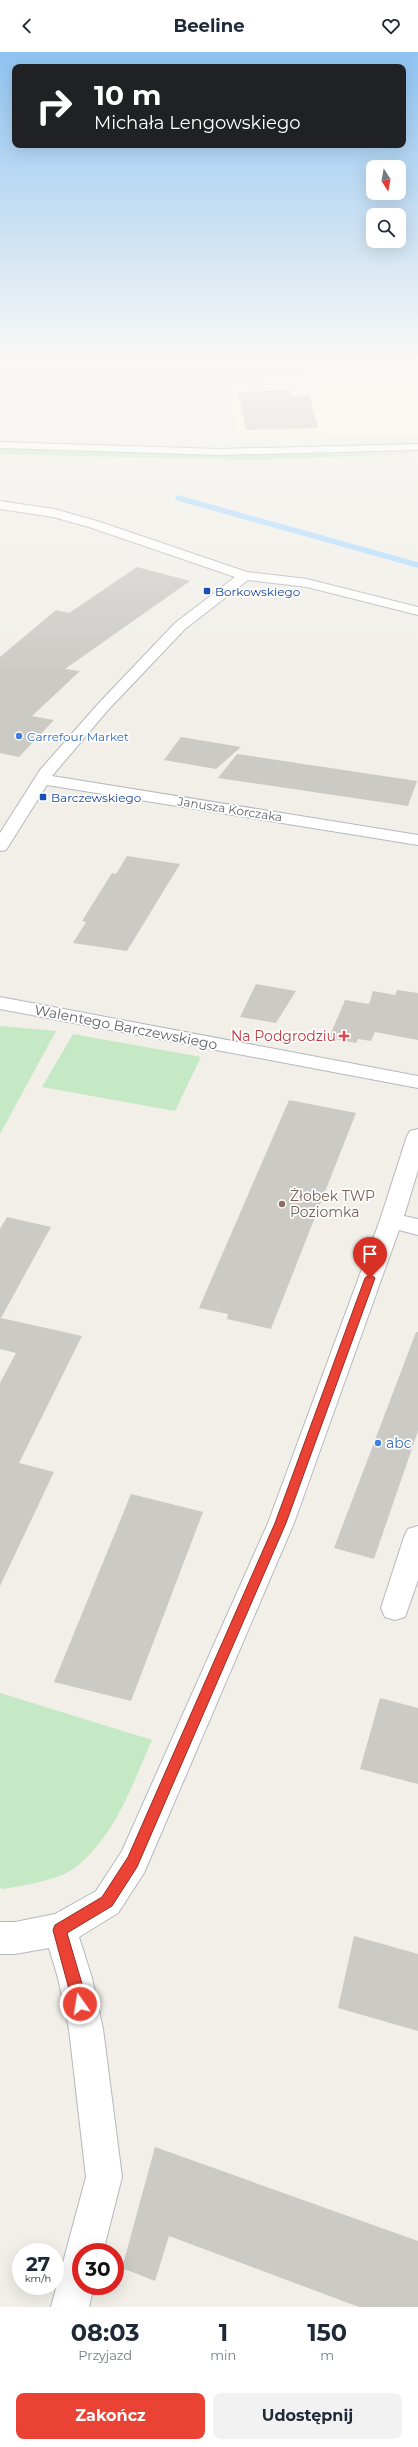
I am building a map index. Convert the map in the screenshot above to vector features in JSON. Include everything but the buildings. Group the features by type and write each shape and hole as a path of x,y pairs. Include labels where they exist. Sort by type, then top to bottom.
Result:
{"street":[{"path":"0,505 54,513 86,522 245,576 307,583 418,611"},
{"path":"0,846 41,779 103,707 180,626 245,576"},
{"name":"Janusza Korczaka","path":"41,779 418,840"},
{"name":"Walentego Barczewskiego","path":"0,1003 418,1082"},
{"path":"0,1938 15,1938 60,1930 107,1902 133,1862 281,1523 391,1220 418,1136"},
{"path":"391,1220 418,1228"},
{"path":"395,1608 418,1537"},
{"path":"60,1930 74,1978 86,2029 104,2177 86,2243"},
{"path":"70,2307 73,2295"}],"green space":[{"path":"0,1026 56,1031 0,1134"},
{"path":"73,1034 201,1057 175,1111 42,1087"},
{"path":"0,1693 152,1740 121,1810 100,1842 88,1856 66,1873 39,1882 3,1889 0,1888"}],"waterway":[{"path":"178,498 418,565"}],"place":[{"name":"Borkowskiego","path":"207,591"},
{"name":"Carrefour Market","path":"19,736"},
{"name":"Barczewskiego","path":"43,797"},
{"name":"Na Podgrodziu","path":"344,1036"},
{"name":"Żłobek TWP Poziomka","path":"282,1204"},
{"name":"abc","path":"378,1443"}],"route":[{"path":"80,2004 60,1930 107,1902 133,1862 281,1523 370,1278"}]}
